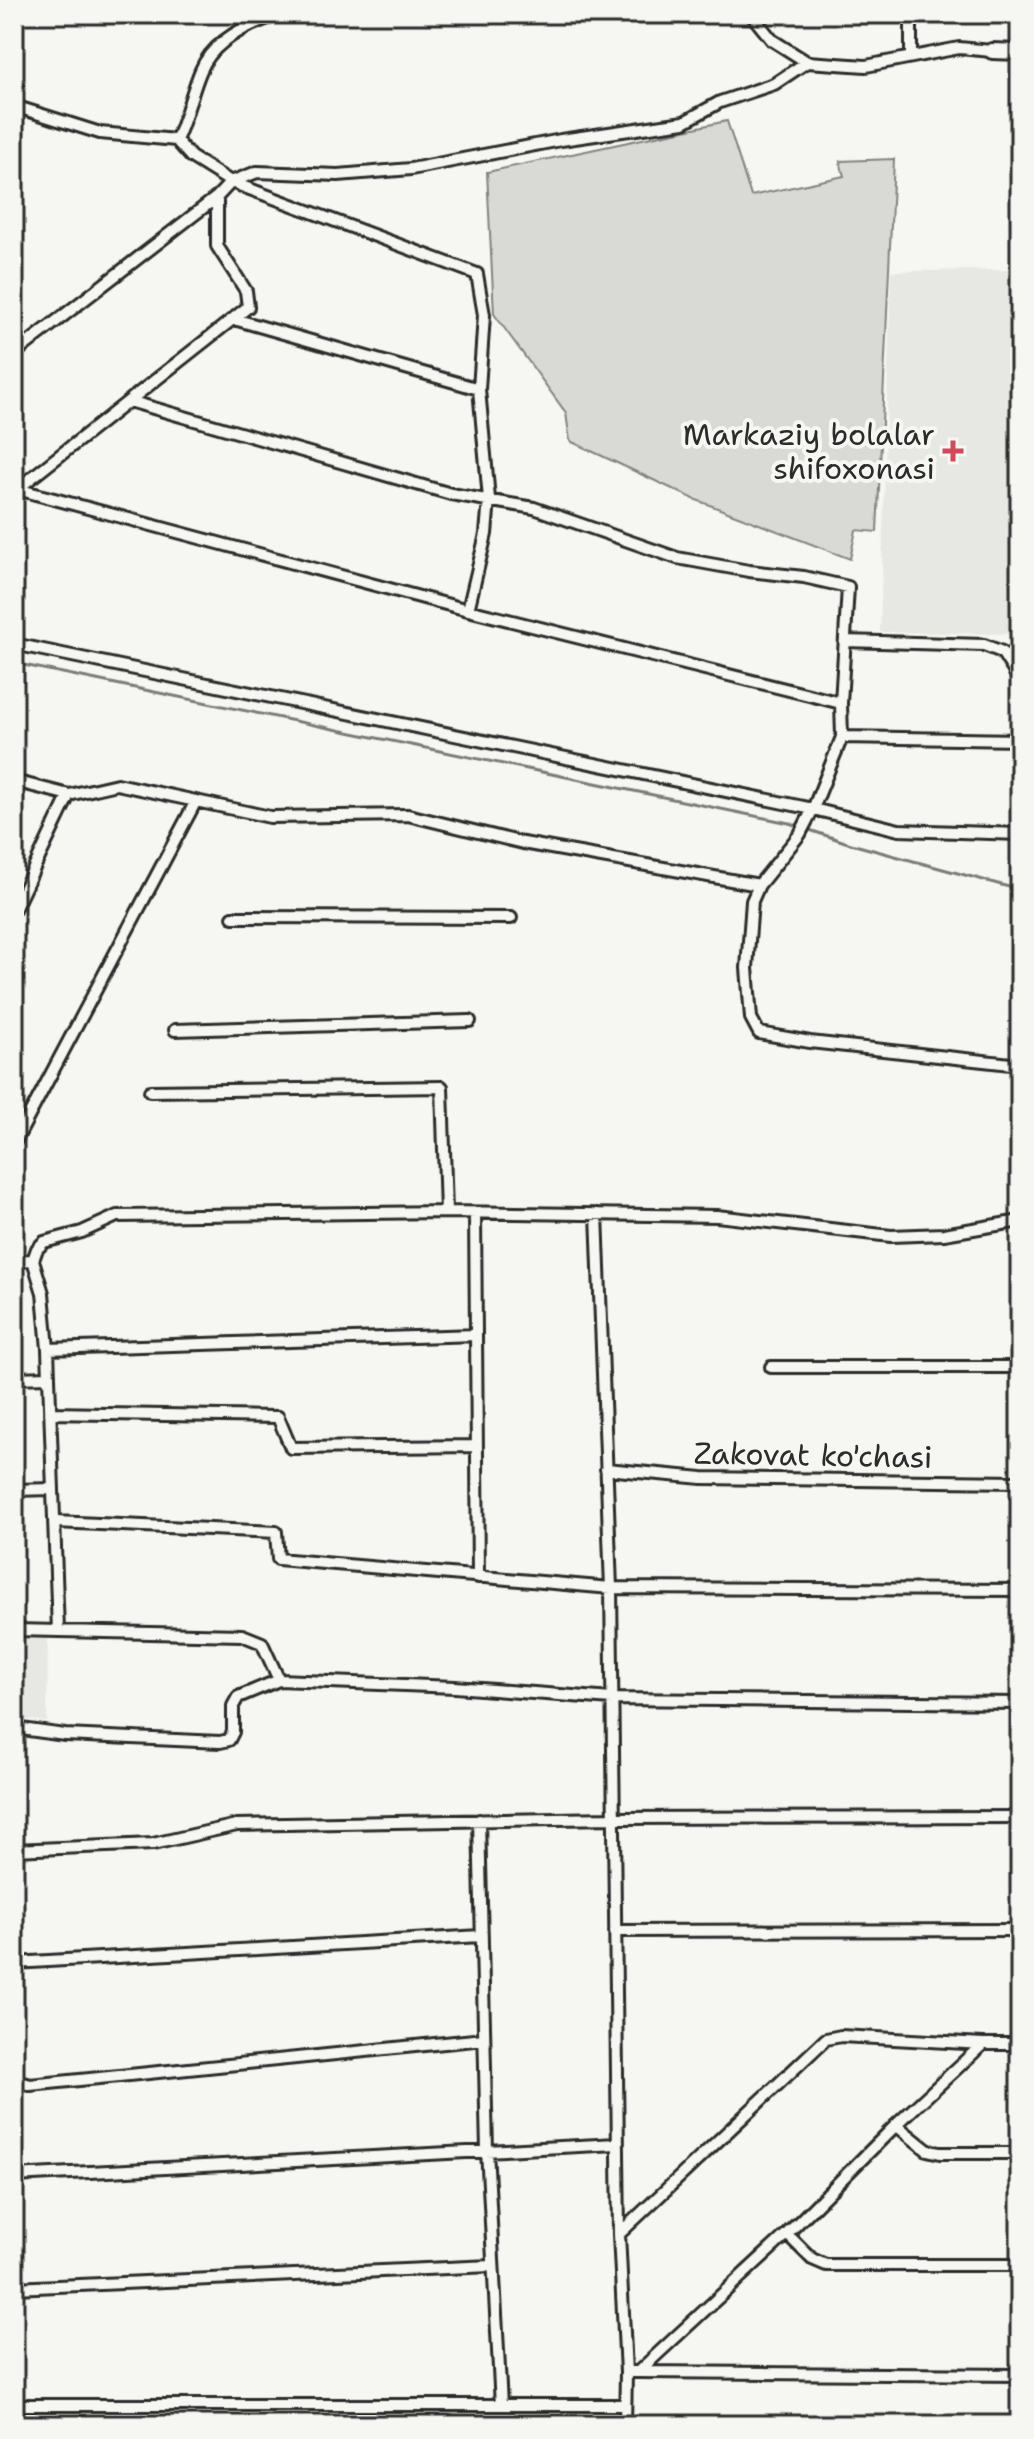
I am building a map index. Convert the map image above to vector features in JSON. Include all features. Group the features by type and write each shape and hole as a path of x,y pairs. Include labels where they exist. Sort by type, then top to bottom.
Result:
{"street":[{"path":"176,140 202,68 219,46 251,23 280,14"},
{"path":"751,14 772,40 807,62 866,66 959,48 1020,52"},
{"path":"911,14 911,57"},
{"path":"14,354 217,197 231,182 257,172 338,175 411,169 561,140 684,122 720,102 774,84 807,62"},
{"path":"14,106 100,133 176,140 191,157 231,182 477,274 484,315 479,389 489,499 486,534 468,610"},
{"path":"16,490 248,307 246,291 217,246 217,197"},
{"path":"234,319 479,389"},
{"path":"129,401 451,494 534,508 677,558 804,577 848,587 842,737 800,834 759,885 752,901 747,968 751,1018 759,1033 810,1042 1020,1065"},
{"path":"16,490 468,610 841,703"},
{"path":"845,641 984,645 1002,652 1019,679"},
{"path":"14,644 899,830 1020,834"},
{"path":"842,737 1020,740"},
{"path":"14,781 69,795 117,784 270,817 408,815 523,843 759,885"},
{"path":"14,910 69,795"},
{"path":"14,1144 196,801"},
{"path":"233,917 511,918"},
{"path":"175,1030 470,1021"},
{"path":"150,1091 442,1087 446,1212"},
{"path":"58,1631 48,1349 43,1293 33,1260 44,1242 82,1232 117,1216 446,1212 717,1216 891,1236 944,1234 1020,1221"},
{"path":"475,1213 478,1577"},
{"path":"597,1214 611,1588 619,2234 632,2372 625,2405 625,2425"},
{"path":"14,1261 33,1260"},
{"path":"48,1349 476,1335"},
{"path":"771,1367 1020,1367"},
{"path":"14,1378 49,1377"},
{"path":"50,1413 278,1417 291,1448 477,1446"},
{"name":"Zakovat ko'chasi","path":"606,1469 702,1478 1020,1482"},
{"path":"14,1490 52,1489"},
{"path":"55,1522 276,1532 278,1559 611,1588 1020,1590"},
{"path":"14,1630 242,1635 262,1643 279,1680"},
{"path":"14,1728 65,1735 220,1742 229,1740 233,1732 233,1706 238,1697 279,1680 455,1687 612,1699 1020,1703"},
{"path":"14,1850 153,1844 237,1825 612,1818 1020,1817"},
{"path":"479,1820 491,2266 501,2405"},
{"path":"615,1931 1020,1930"},
{"path":"14,1963 481,1936"},
{"path":"619,2234 826,2039 841,2036 1020,2044"},
{"path":"14,2080 30,2085 484,2039"},
{"path":"632,2372 787,2234 983,2044"},
{"path":"896,2125 927,2150 940,2153 1020,2153"},
{"path":"14,2176 617,2144"},
{"path":"787,2234 812,2259 826,2265 1020,2265"},
{"path":"14,2288 491,2266"},
{"path":"632,2372 1020,2375"},
{"path":"14,2405 625,2405"}],"shaded area":[{"path":"727,121 751,196 844,176 840,161 894,159 877,532 856,530 850,559 694,499 570,441 566,413 494,314 487,172"},
{"name":"Markaziy bolalar shifoxonasi","path":"1020,122 1020,673 1010,673 1010,634 880,632 891,271 1011,270 1015,123"},
{"path":"14,1637 48,1638 47,1722 14,1718"}],"waterway":[{"path":"14,663 789,823 851,844 1020,890"}],"place":[{"name":"Markaziy bolalar shifoxonasi","path":"953,451"}]}
